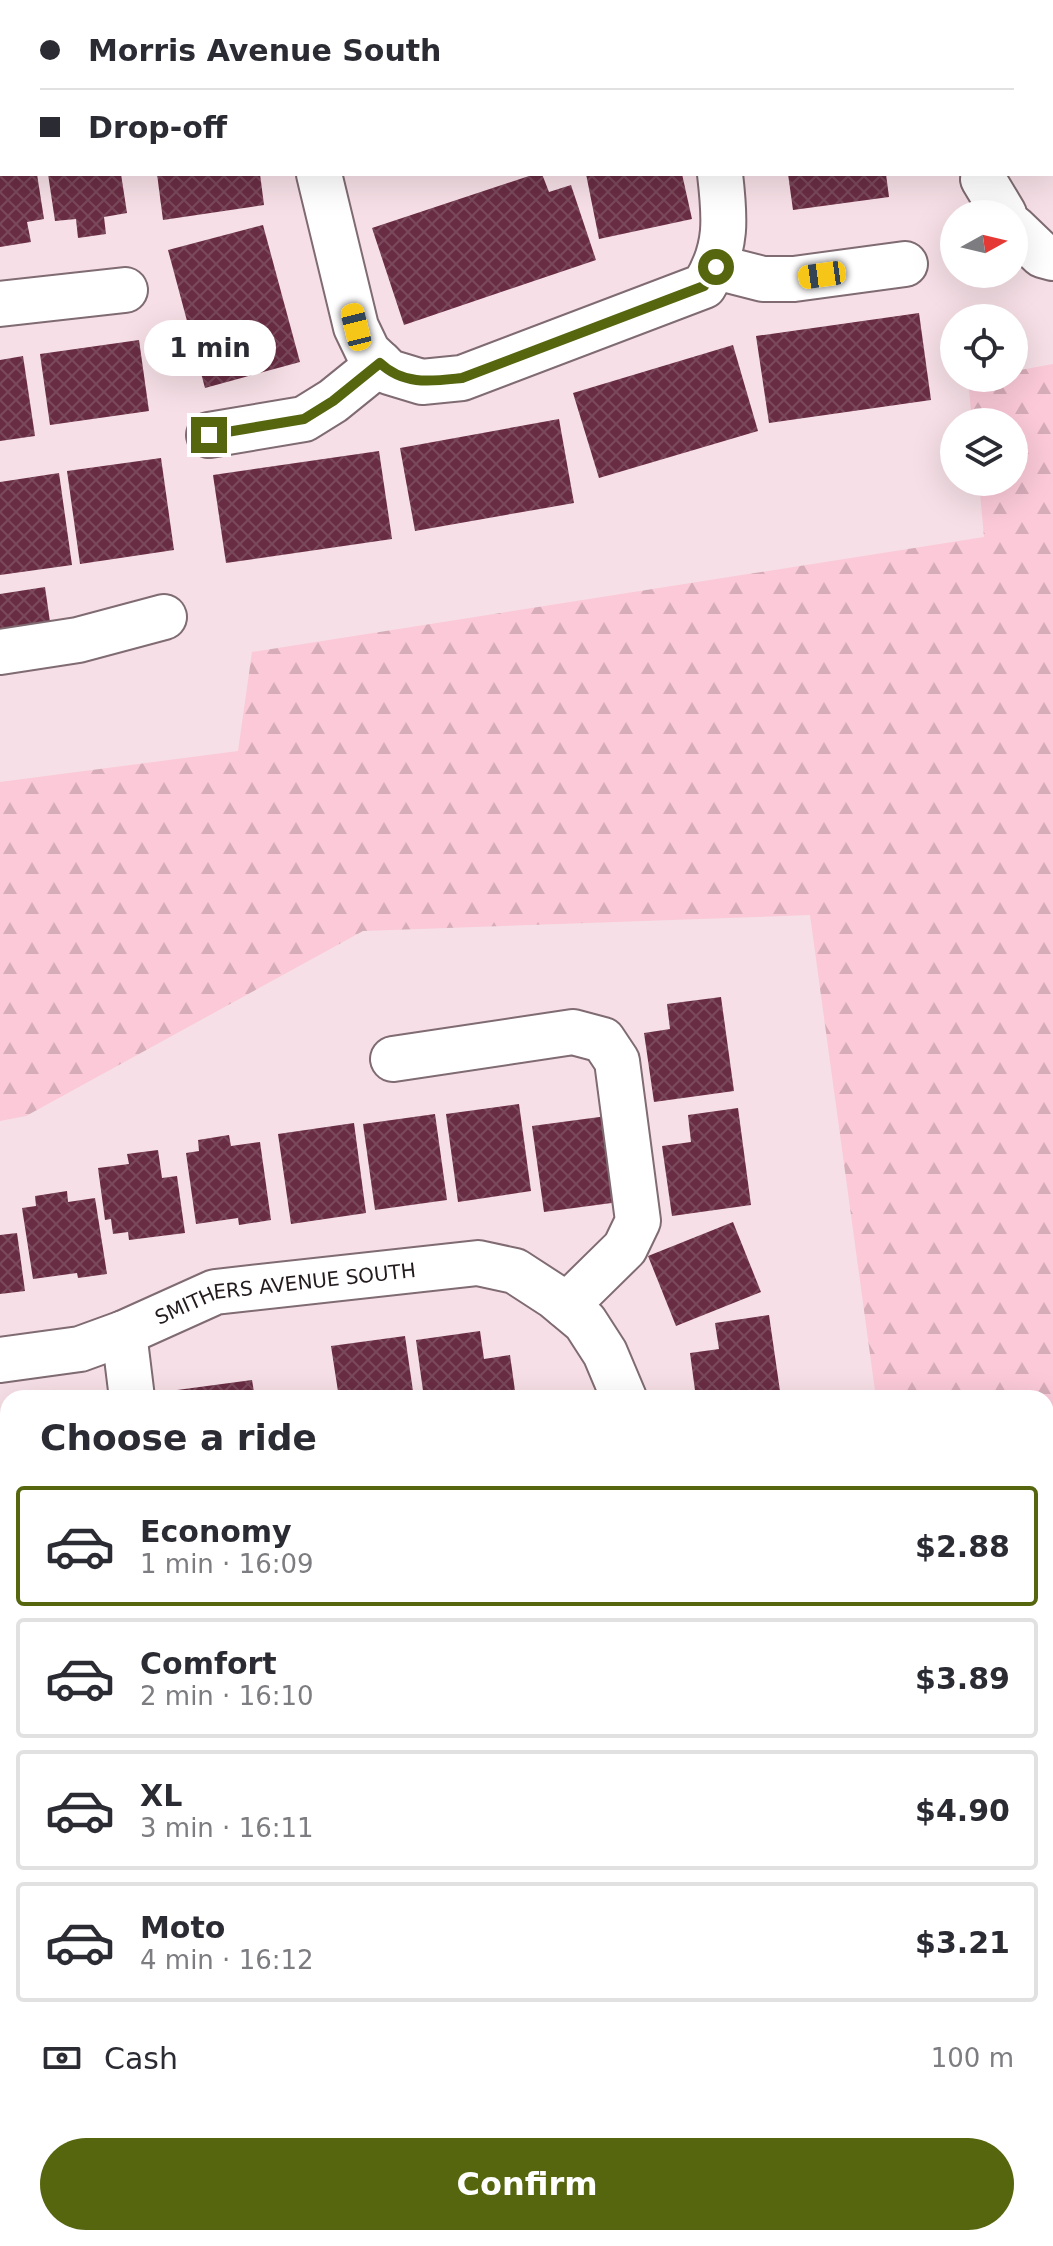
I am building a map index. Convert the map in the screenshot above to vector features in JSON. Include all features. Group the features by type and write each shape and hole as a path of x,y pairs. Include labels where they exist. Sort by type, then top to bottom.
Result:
{"street":[{"path":"319,176 356,327 368,352 389,372 422,382 462,378 704,286 716,267 726,223 720,176"},
{"path":"1028,242 1042,255 1053,258"},
{"path":"716,267 763,279 794,279 905,264"},
{"path":"0,304 125,290"},
{"path":"209,435 304,419 333,401 380,363"},
{"path":"0,652 78,640 164,617"},
{"path":"393,1059 573,1032 603,1040 617,1061 638,1221 625,1248 566,1306"},
{"name":"SMITHERS AVENUE SOUTH","path":"0,1360 80,1349 215,1292 478,1263 515,1271 585,1322 605,1353 621,1390"},
{"path":"124,1333 131,1390"}],"green space":[{"path":"1053,364 1053,1390 875,1390 810,915 363,931 26,1116 0,1121 0,782 238,751 252,652 984,537 980,496 1028,496 1028,408 971,408 969,392 1028,392 1028,368"}],"building":[{"path":"0,176 37,176 44,219 27,222 31,242 0,247"},
{"path":"48,176 121,176 127,213 104,217 106,234 78,238 76,219 55,221"},
{"path":"157,176 260,176 264,205 163,220"},
{"path":"529,176 543,176 549,192 571,185 596,260 404,325 372,228"},
{"path":"586,176 682,176 692,219 599,239"},
{"path":"788,176 886,176 889,197 793,210"},
{"path":"263,225 300,362 205,388 168,250"},
{"path":"919,313 931,400 769,423 756,336"},
{"path":"139,340 149,411 50,425 40,354"},
{"path":"733,345 758,431 599,478 573,393"},
{"path":"23,356 35,436 0,441 0,360"},
{"path":"559,419 574,503 415,531 400,448"},
{"path":"379,451 392,539 226,563 213,475"},
{"path":"161,458 174,550 80,564 67,471"},
{"path":"59,473 72,565 0,575 0,482"},
{"path":"45,587 50,622 0,629 0,594"},
{"path":"721,997 734,1091 654,1102 644,1033 670,1029 667,1004"},
{"path":"519,1104 531,1191 458,1202 446,1114"},
{"path":"738,1108 751,1205 672,1216 662,1146 691,1142 688,1115"},
{"path":"435,1114 447,1200 375,1210 363,1124"},
{"path":"607,1116 619,1202 544,1212 532,1126"},
{"path":"354,1123 366,1213 291,1224 278,1134"},
{"path":"229,1135 231,1146 260,1142 271,1220 239,1225 238,1218 196,1224 186,1153 199,1151 198,1140"},
{"path":"158,1150 162,1178 177,1176 185,1233 129,1240 128,1232 113,1234 111,1219 105,1220 98,1168 129,1164 127,1154"},
{"path":"67,1191 68,1202 95,1198 107,1274 78,1278 77,1273 33,1279 22,1208 36,1206 35,1196"},
{"path":"733,1222 761,1292 676,1326 648,1256"},
{"path":"17,1233 25,1291 0,1294 0,1235"},
{"path":"769,1315 780,1390 695,1390 690,1353 719,1349 715,1323"},
{"path":"480,1331 484,1359 510,1355 515,1390 423,1390 416,1340"},
{"path":"405,1336 413,1390 338,1390 331,1346"},
{"path":"252,1380 254,1390 177,1390"}],"route":[{"path":"209,435 304,419 333,401 380,363 389,372 422,382 462,378 704,286 716,267"}]}
